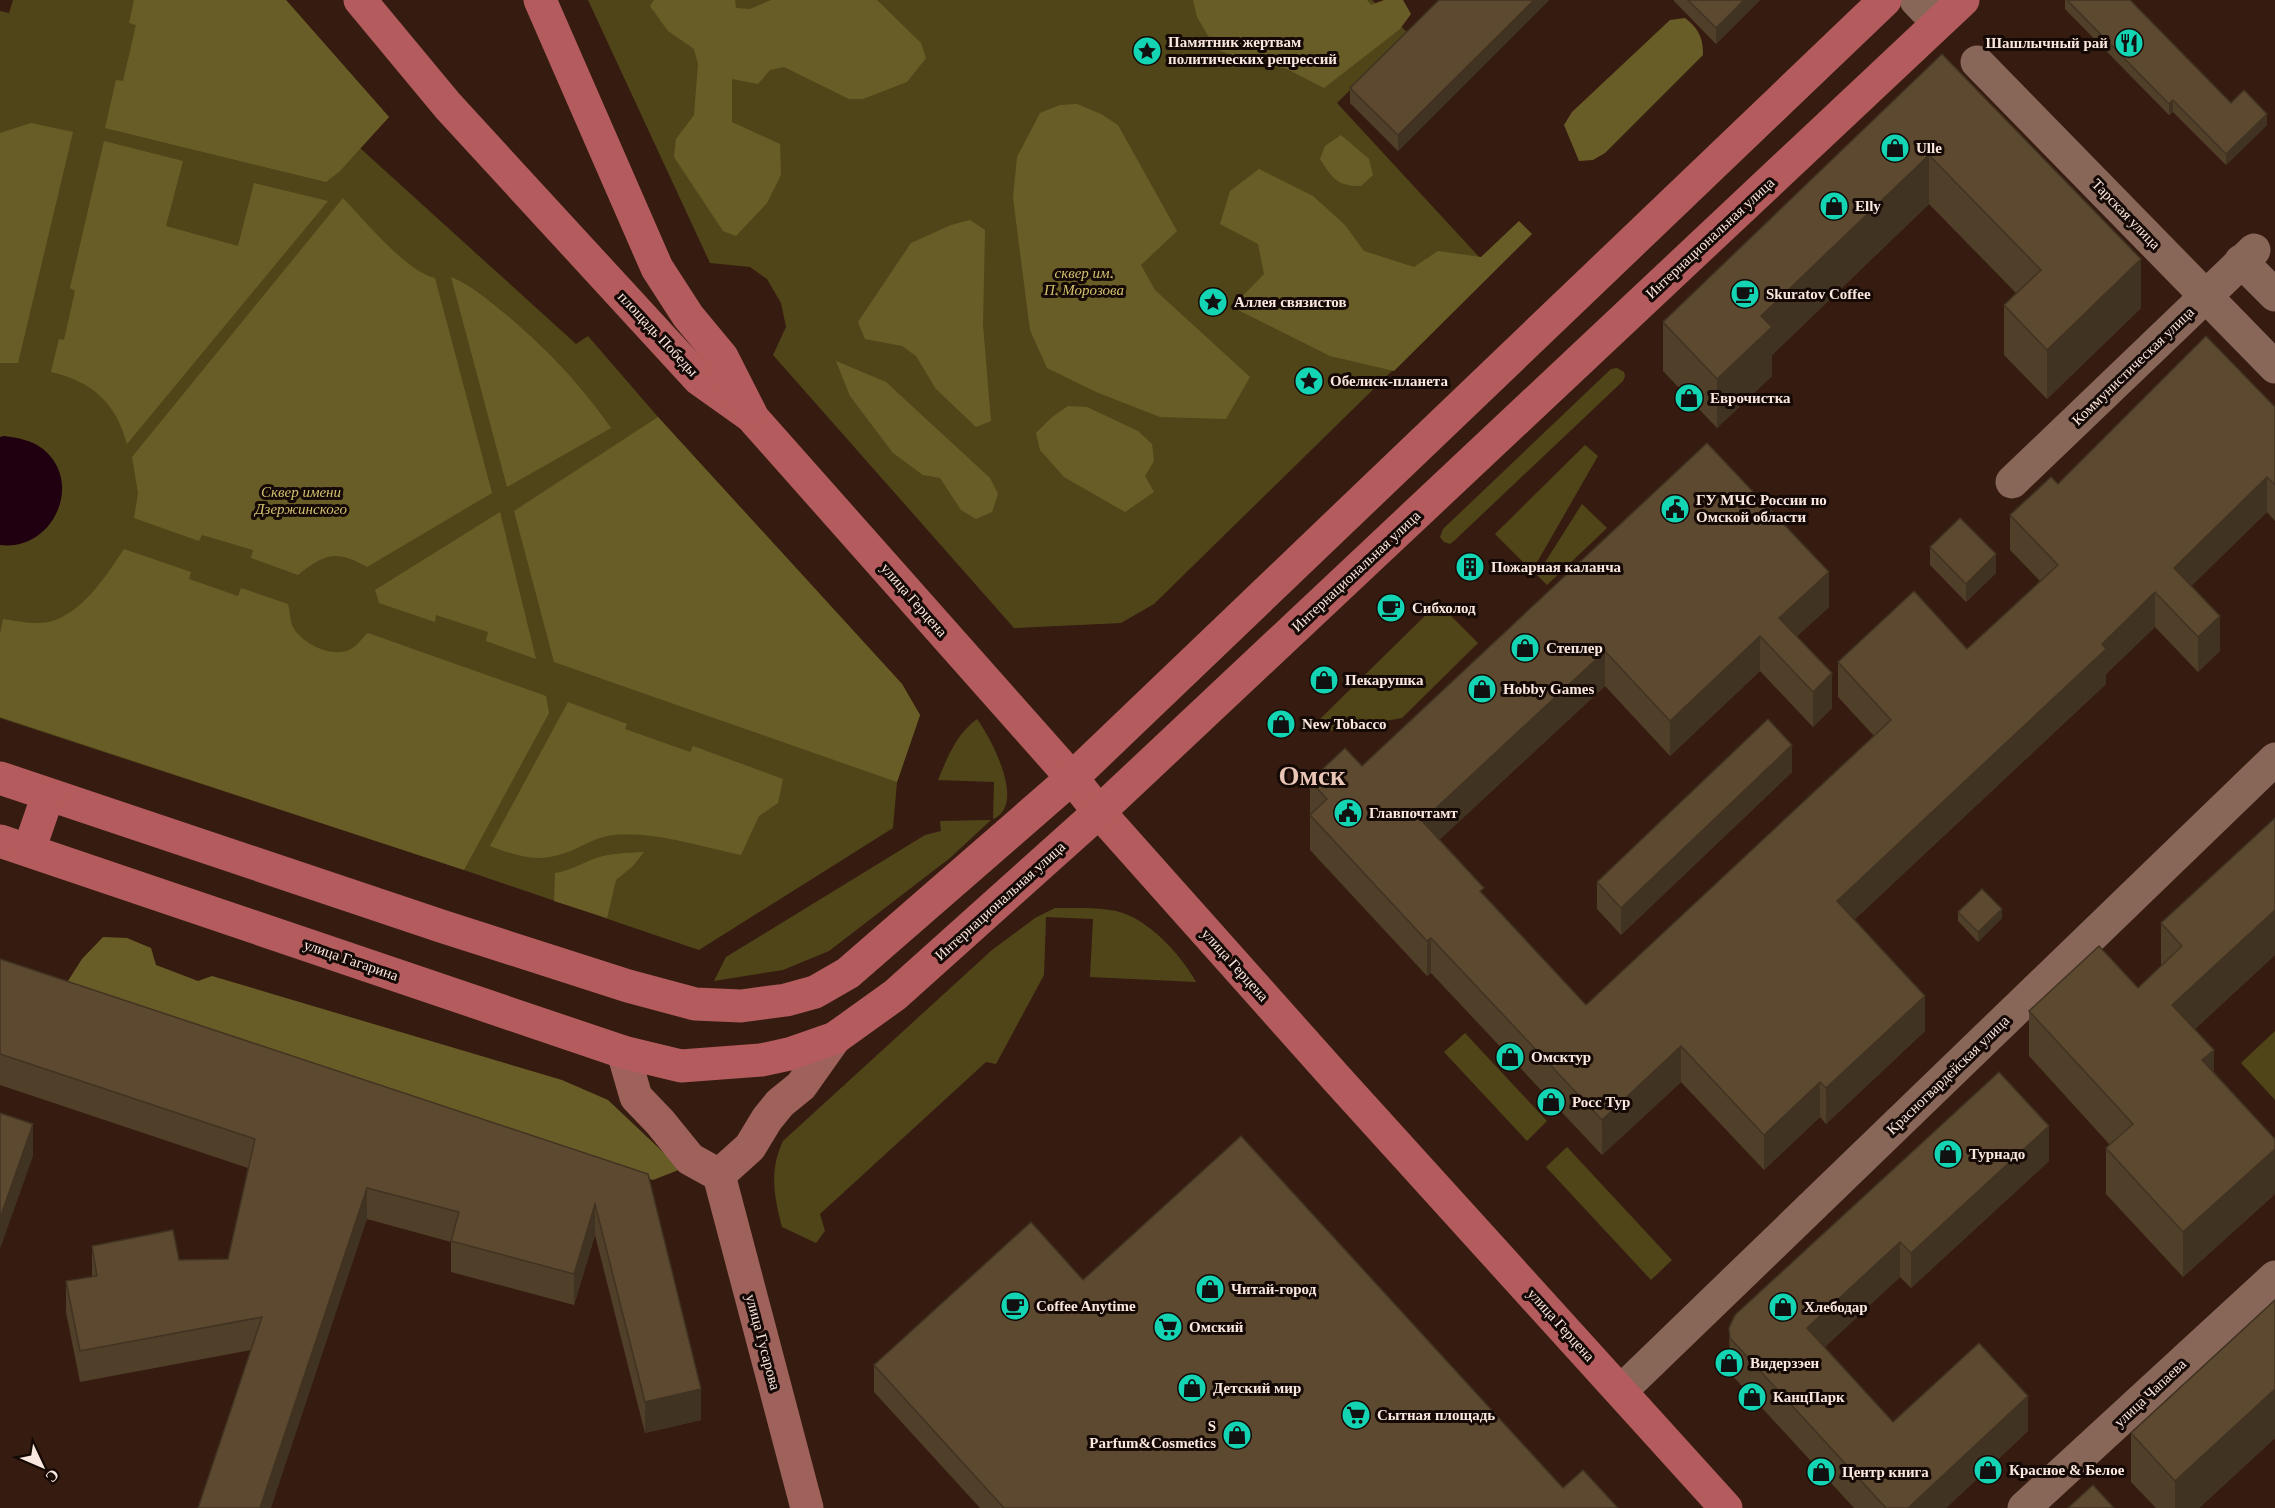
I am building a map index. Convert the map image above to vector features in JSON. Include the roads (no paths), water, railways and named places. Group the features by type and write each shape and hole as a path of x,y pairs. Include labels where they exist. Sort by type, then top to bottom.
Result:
{"main road":[{"name":"площадь Победы","path":"360,0 448,106 699,379 751,416"},
{"path":"540,0 657,268 688,316 722,357 751,416"},
{"path":"0,778 628,986 695,1004 741,1006 786,1000 815,992 848,972 1072,778 1885,0"},
{"name":"Интернациональная улица","path":"706,1065 780,1056 835,1038 895,995 1099,812 1927,11 1963,0"},
{"name":"улица Герцена","path":"751,416 1072,778 1099,812 1726,1508"},
{"path":"15,845 48,795"},
{"name":"улица Гагарина","path":"15,845 623,1053 681,1066 706,1065"},
{"path":"623,1053 636,1097 690,1159 719,1175 750,1147 767,1119 780,1103 801,1086 835,1038"},
{"name":"улица Гусарова","path":"719,1175 807,1508"}],"street":[{"name":"Тарская улица","path":"1977,62 2275,367"},
{"name":"Коммунистическая улица","path":"2012,482 2248,255 2275,295"},
{"name":"Красногвардейская улица","path":"1621,1391 2275,759"},
{"name":"улица Чапаева","path":"2024,1508 2275,1277"}],"place":[{"name":"Шашлычный рай","path":"2129,43"},
{"name":"Памятник жертвам политических репрессий","path":"1147,51"},
{"name":"Ulle","path":"1895,148"},
{"name":"Elly","path":"1834,206"},
{"name":"Skuratov Coffee","path":"1745,294"},
{"name":"Аллея связистов","path":"1213,302"},
{"name":"Обелиск-планета","path":"1309,381"},
{"name":"Еврочистка","path":"1689,398"},
{"name":"ГУ МЧС России по Омской области","path":"1675,509"},
{"name":"Пожарная каланча","path":"1470,567"},
{"name":"Сибхолод","path":"1391,608"},
{"name":"Степлер","path":"1525,648"},
{"name":"Пекарушка","path":"1324,680"},
{"name":"Hobby Games","path":"1482,689"},
{"name":"New Tobacco","path":"1281,724"},
{"name":"Главпочтамт","path":"1348,813"},
{"name":"Омсктур","path":"1510,1057"},
{"name":"Росс Тур","path":"1551,1102"},
{"name":"Турнадо","path":"1948,1154"},
{"name":"Читай-город","path":"1210,1289"},
{"name":"Coffee Anytime","path":"1015,1306"},
{"name":"Хлебодар","path":"1783,1307"},
{"name":"Омский","path":"1168,1327"},
{"name":"Видерзэен","path":"1729,1363"},
{"name":"Детский мир","path":"1192,1388"},
{"name":"КанцПарк","path":"1752,1397"},
{"name":"Сытная площадь","path":"1356,1415"},
{"name":"S Parfum&Cosmetics","path":"1237,1435"},
{"name":"Красное & Белое","path":"1988,1470"},
{"name":"Центр книга","path":"1821,1472"}],"district":[{"name":"Омск","path":"1312,776"}],"park label":[{"name":"сквер им. П. Морозова","path":"1084,282"},
{"name":"Сквер имени Дзержинского","path":"301,500"}]}
